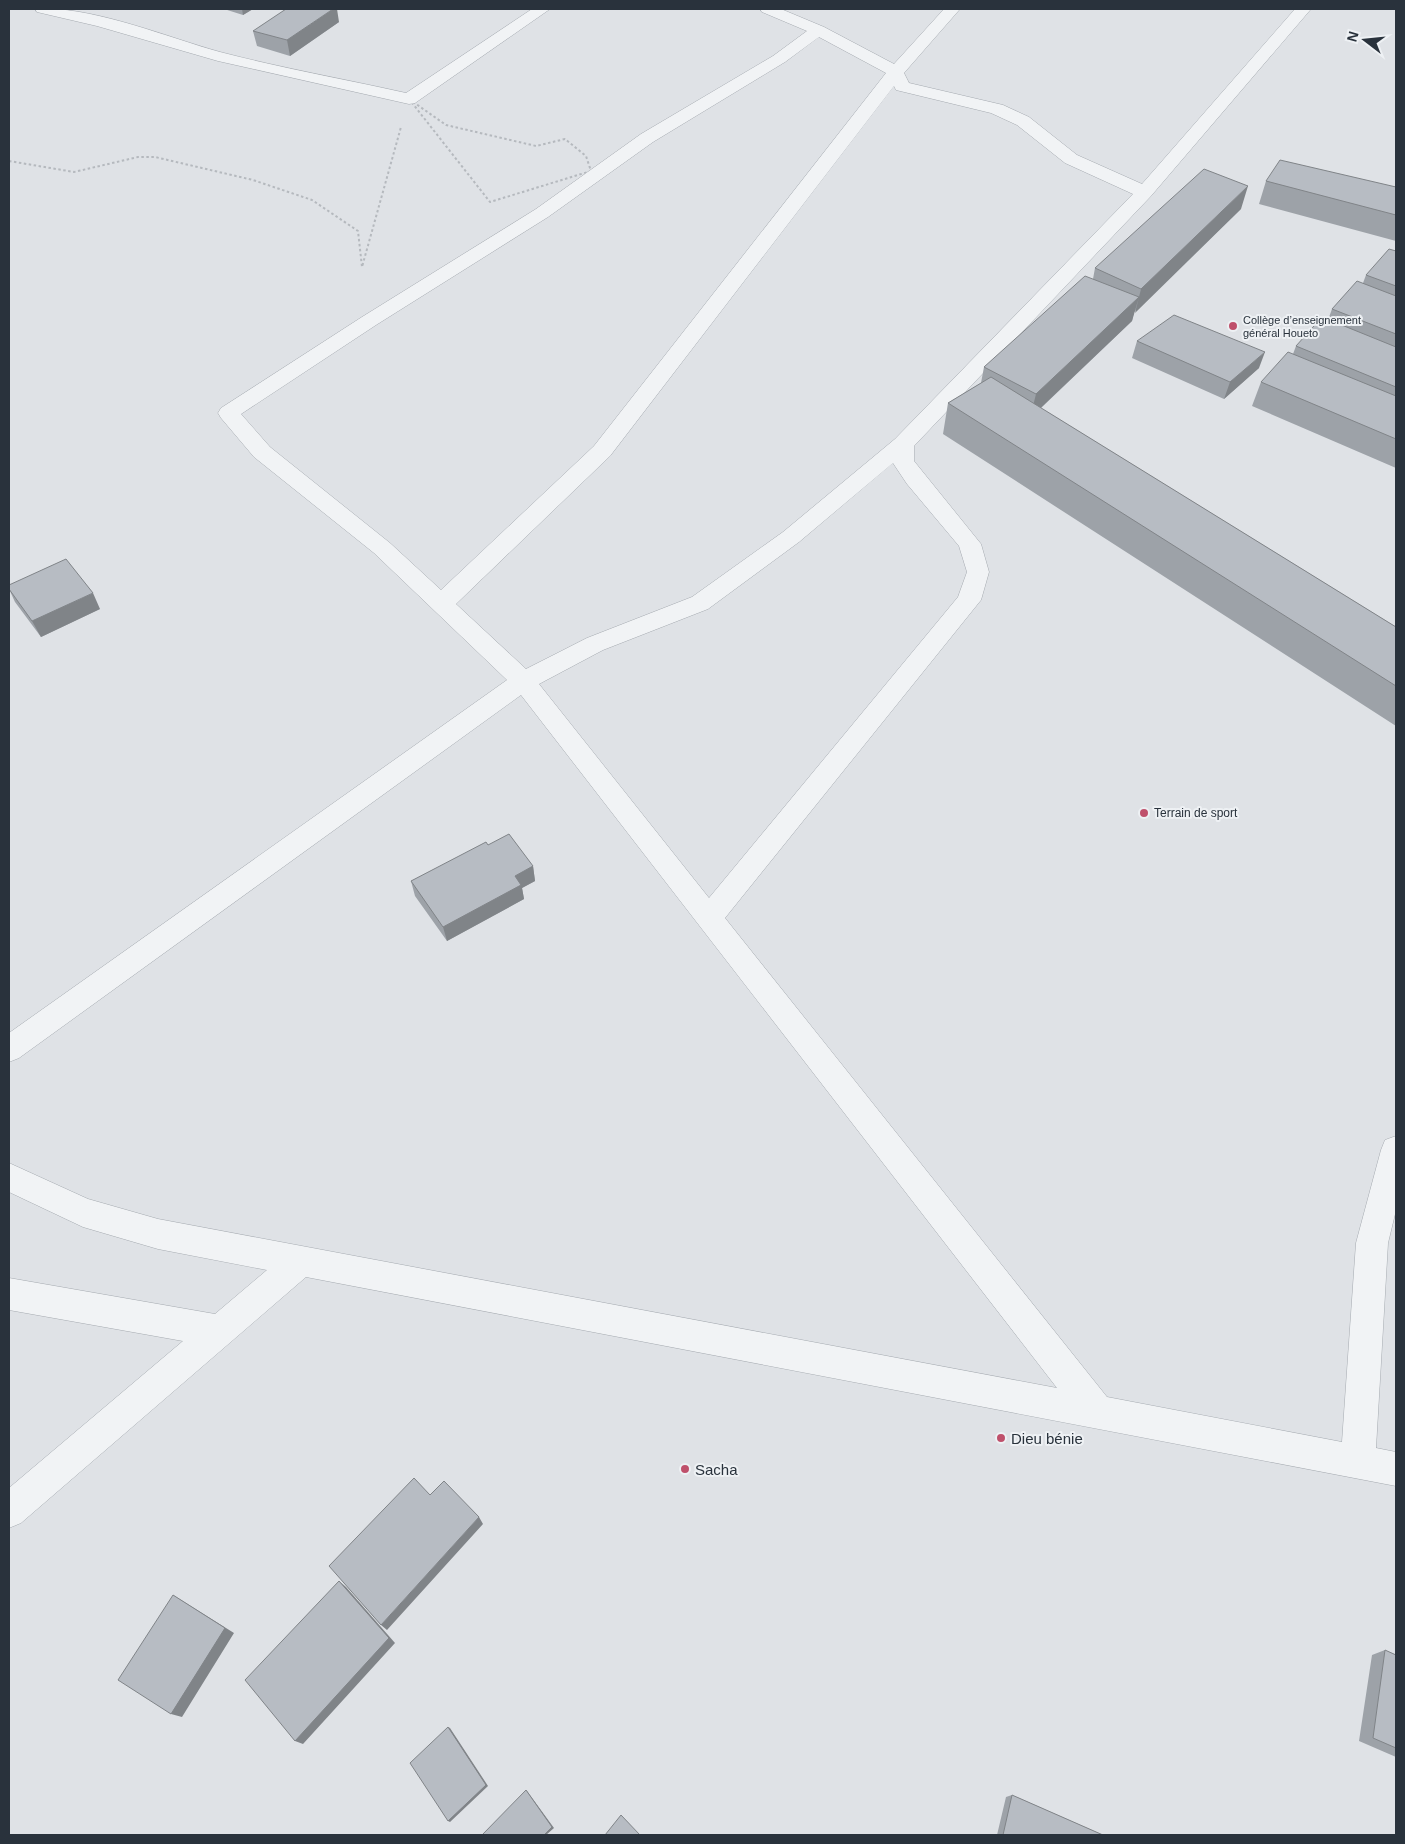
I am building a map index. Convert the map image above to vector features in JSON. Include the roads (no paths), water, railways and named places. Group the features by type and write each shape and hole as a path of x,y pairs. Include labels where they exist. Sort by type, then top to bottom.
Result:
{"street":[{"path":"42,9 101,22 218,56 408,104 542,9"},
{"path":"768,9 818,30 896,72 902,86 997,109 1022,120 1071,158 1145,192"},
{"path":"441,604 602,451 896,72 952,9"},
{"path":"9,1049 523,681 595,644 700,603 791,537 903,444 1145,192 1303,9"},
{"path":"818,30 779,59 647,138 542,213 361,326 228,413 262,452 382,548 523,681 1098,1413"},
{"path":"709,918 969,600 978,572 970,544 907,468 903,462 903,444"},
{"path":"1358,1462 1372,1243 1396,1150"},
{"path":"9,1177 83,1212 149,1232 1396,1469"},
{"path":"9,1511 300,1262"},
{"path":"9,1294 220,1331"}],"place":[{"name":"Collège d’enseignement général Houeto","path":"1233,326"},
{"name":"Terrain de sport","path":"1144,813"},
{"name":"Dieu bénie","path":"1001,1438"},
{"name":"Sacha","path":"685,1469"}]}
